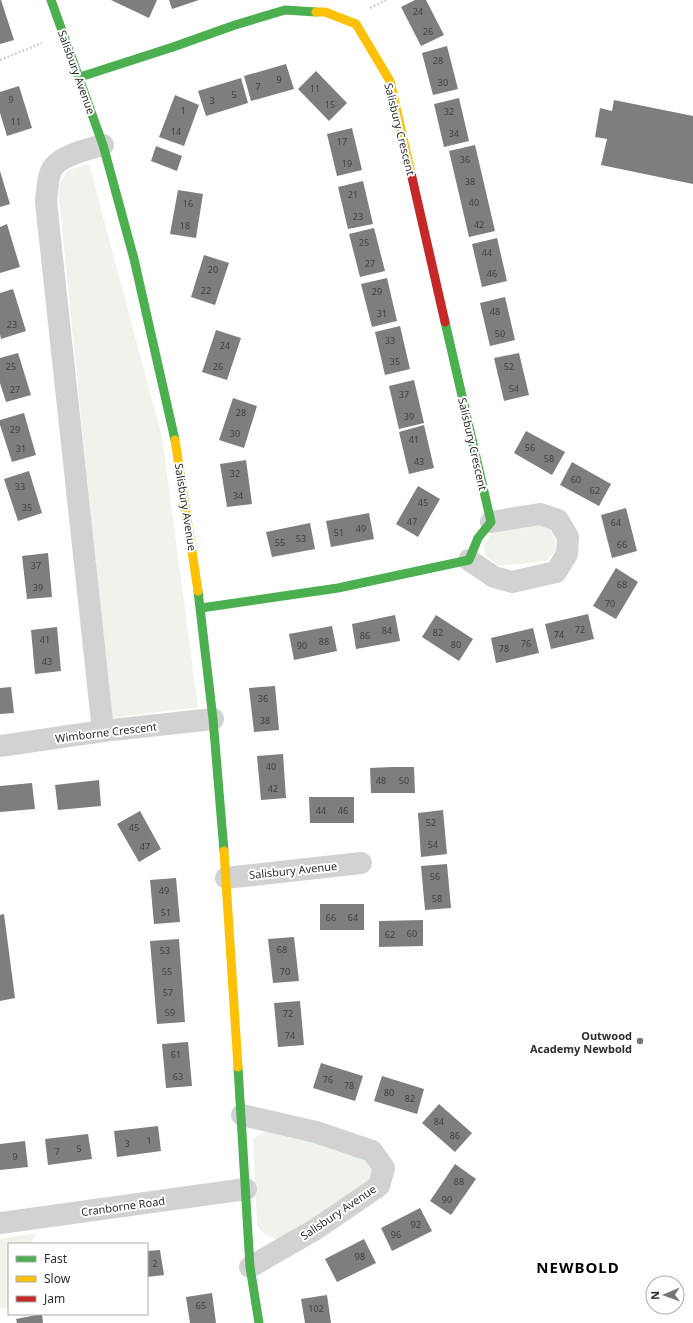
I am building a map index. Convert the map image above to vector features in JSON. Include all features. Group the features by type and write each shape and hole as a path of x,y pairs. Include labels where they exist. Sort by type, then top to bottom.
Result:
{"street":[{"name":"Salisbury Avenue","path":"51,0 80,77 103,145 134,259 173,426 202,608 226,878 242,1115 250,1267 259,1323"},
{"name":"Salisbury Crescent","path":"80,77 174,47 235,25 285,10 325,12 356,24 390,81 491,522"},
{"path":"103,145 65,157 51,170 46,202 103,731"},
{"path":"202,608 338,588 469,560 494,577 512,582 556,572 568,554 568,537 558,520 540,514 491,522 478,538 469,560"},
{"name":"Wimborne Crescent","path":"0,746 103,731 213,719"},
{"name":"Salisbury Avenue","path":"226,878 361,863"},
{"name":"Salisbury Avenue","path":"242,1115 316,1132 372,1151 384,1168 379,1186 316,1229 250,1267"},
{"name":"Cranborne Road","path":"0,1223 246,1189"}],"path":[{"path":"0,60 63,35"}],"shaded area":[{"path":"89,164 162,437 198,707 111,718 58,187 68,170"},
{"path":"540,524 550,528 555,539 556,550 547,561 499,566 485,555 484,544 493,531"},
{"path":"276,1129 368,1155 377,1179 278,1240 264,1234 257,1225 253,1138"},
{"path":"36,1233 31,1243 8,1243 8,1307 0,1309 0,1239"}],"building":[{"path":"0,0 14,40 0,44"},
{"path":"111,0 157,0 149,18"},
{"path":"169,0 199,0 172,9"},
{"path":"415,0 426,0 444,35 421,46 401,7"},
{"path":"447,46 458,89 433,95 422,53"},
{"path":"286,64 294,89 251,101 244,76"},
{"path":"316,71 347,103 329,121 298,89"},
{"path":"241,78 248,103 206,116 198,91"},
{"path":"19,86 32,128 7,136 0,113 0,92"},
{"path":"175,95 199,105 184,146 159,137"},
{"path":"459,98 469,141 444,147 434,104"},
{"path":"614,100 693,116 693,184 601,165 607,139 595,137 600,108 612,111"},
{"path":"352,128 362,170 337,176 327,134"},
{"path":"475,145 495,231 469,237 449,151"},
{"path":"156,146 182,156 177,171 151,161"},
{"path":"0,171 10,204 0,207"},
{"path":"363,181 373,224 348,229 338,187"},
{"path":"178,190 203,194 196,238 170,234"},
{"path":"7,224 20,267 0,273 0,227"},
{"path":"374,228 385,271 360,277 349,234"},
{"path":"497,238 507,281 482,287 472,244"},
{"path":"204,255 229,263 215,305 191,297"},
{"path":"387,278 397,321 372,327 361,284"},
{"path":"13,289 26,331 1,339 0,293"},
{"path":"505,297 515,340 490,346 480,303"},
{"path":"400,326 410,369 385,375 375,332"},
{"path":"216,330 241,338 227,380 202,372"},
{"path":"18,353 31,395 6,402 0,383 0,358"},
{"path":"519,353 529,395 504,401 494,358"},
{"path":"414,380 424,423 399,429 389,386"},
{"path":"233,398 257,406 244,448 219,440"},
{"path":"24,413 36,455 12,462 0,425 0,420"},
{"path":"424,425 434,468 409,474 399,432"},
{"path":"526,431 565,452 552,475 514,453"},
{"path":"246,460 252,504 227,507 220,464"},
{"path":"572,462 611,484 599,506 560,485"},
{"path":"29,471 42,513 18,521 4,479"},
{"path":"418,486 440,499 418,537 396,524"},
{"path":"626,508 637,551 612,558 601,515"},
{"path":"369,513 374,539 331,547 326,521"},
{"path":"310,523 315,549 272,557 266,532"},
{"path":"48,553 52,597 27,599 22,556"},
{"path":"616,568 638,582 616,619 593,606"},
{"path":"588,614 594,639 551,649 545,624"},
{"path":"395,615 400,641 356,649 352,624"},
{"path":"436,615 473,639 459,661 422,637"},
{"path":"332,626 337,651 294,660 289,634"},
{"path":"57,627 61,671 35,674 31,630"},
{"path":"533,628 539,653 496,663 491,638"},
{"path":"275,686 279,730 254,732 249,688"},
{"path":"11,687 14,713 0,714 0,688"},
{"path":"283,754 286,798 261,800 257,756"},
{"path":"414,767 415,793 371,793 370,768"},
{"path":"99,780 101,806 58,810 55,785"},
{"path":"32,783 35,809 0,812 0,786"},
{"path":"309,797 354,797 354,823 310,823"},
{"path":"443,810 447,854 421,857 418,813"},
{"path":"140,811 161,849 139,862 117,824"},
{"path":"447,864 451,908 425,910 421,866"},
{"path":"176,878 180,922 154,924 150,880"},
{"path":"320,904 364,904 364,930 320,930"},
{"path":"4,914 15,998 0,1001 0,915"},
{"path":"423,920 423,946 379,947 379,921"},
{"path":"294,937 299,981 273,983 268,939"},
{"path":"179,939 185,1022 157,1024 150,941"},
{"path":"300,1001 304,1045 278,1047 274,1003"},
{"path":"188,1042 192,1086 166,1088 162,1044"},
{"path":"321,1063 363,1076 355,1101 313,1088"},
{"path":"382,1076 424,1089 417,1114 374,1101"},
{"path":"439,1104 472,1133 455,1152 422,1123"},
{"path":"158,1126 161,1151 117,1157 114,1131"},
{"path":"88,1134 92,1159 48,1165 45,1139"},
{"path":"25,1141 28,1167 0,1170 0,1144"},
{"path":"455,1164 476,1179 451,1215 430,1201"},
{"path":"420,1208 432,1231 392,1251 381,1228"},
{"path":"364,1239 376,1263 337,1282 325,1259"},
{"path":"160,1250 164,1275 148,1277 148,1251"},
{"path":"212,1293 216,1323 190,1323 186,1297"},
{"path":"327,1295 331,1323 305,1323 301,1299"},
{"path":"42,1315 43,1323 17,1323 16,1319"}],"traffic: fast":[{"path":"51,0 103,145 134,259 175,440"},
{"path":"80,77 235,25 285,10 316,12"},
{"path":"201,608 338,588 469,560 478,538 491,522 445,322"},
{"path":"198,591 213,719 224,851"},
{"path":"238,1067 250,1267 259,1323"}],"traffic: slow":[{"path":"316,12 325,12 356,24 390,81 411,173"},
{"path":"175,440 198,591"},
{"path":"224,851 238,1067"}],"traffic: jam":[{"path":"411,173 445,322"}],"place":[{"name":"Outwood Academy Newbold","path":"640,1041"}],"district":[{"name":"NEWBOLD","path":"578,1267"}]}
